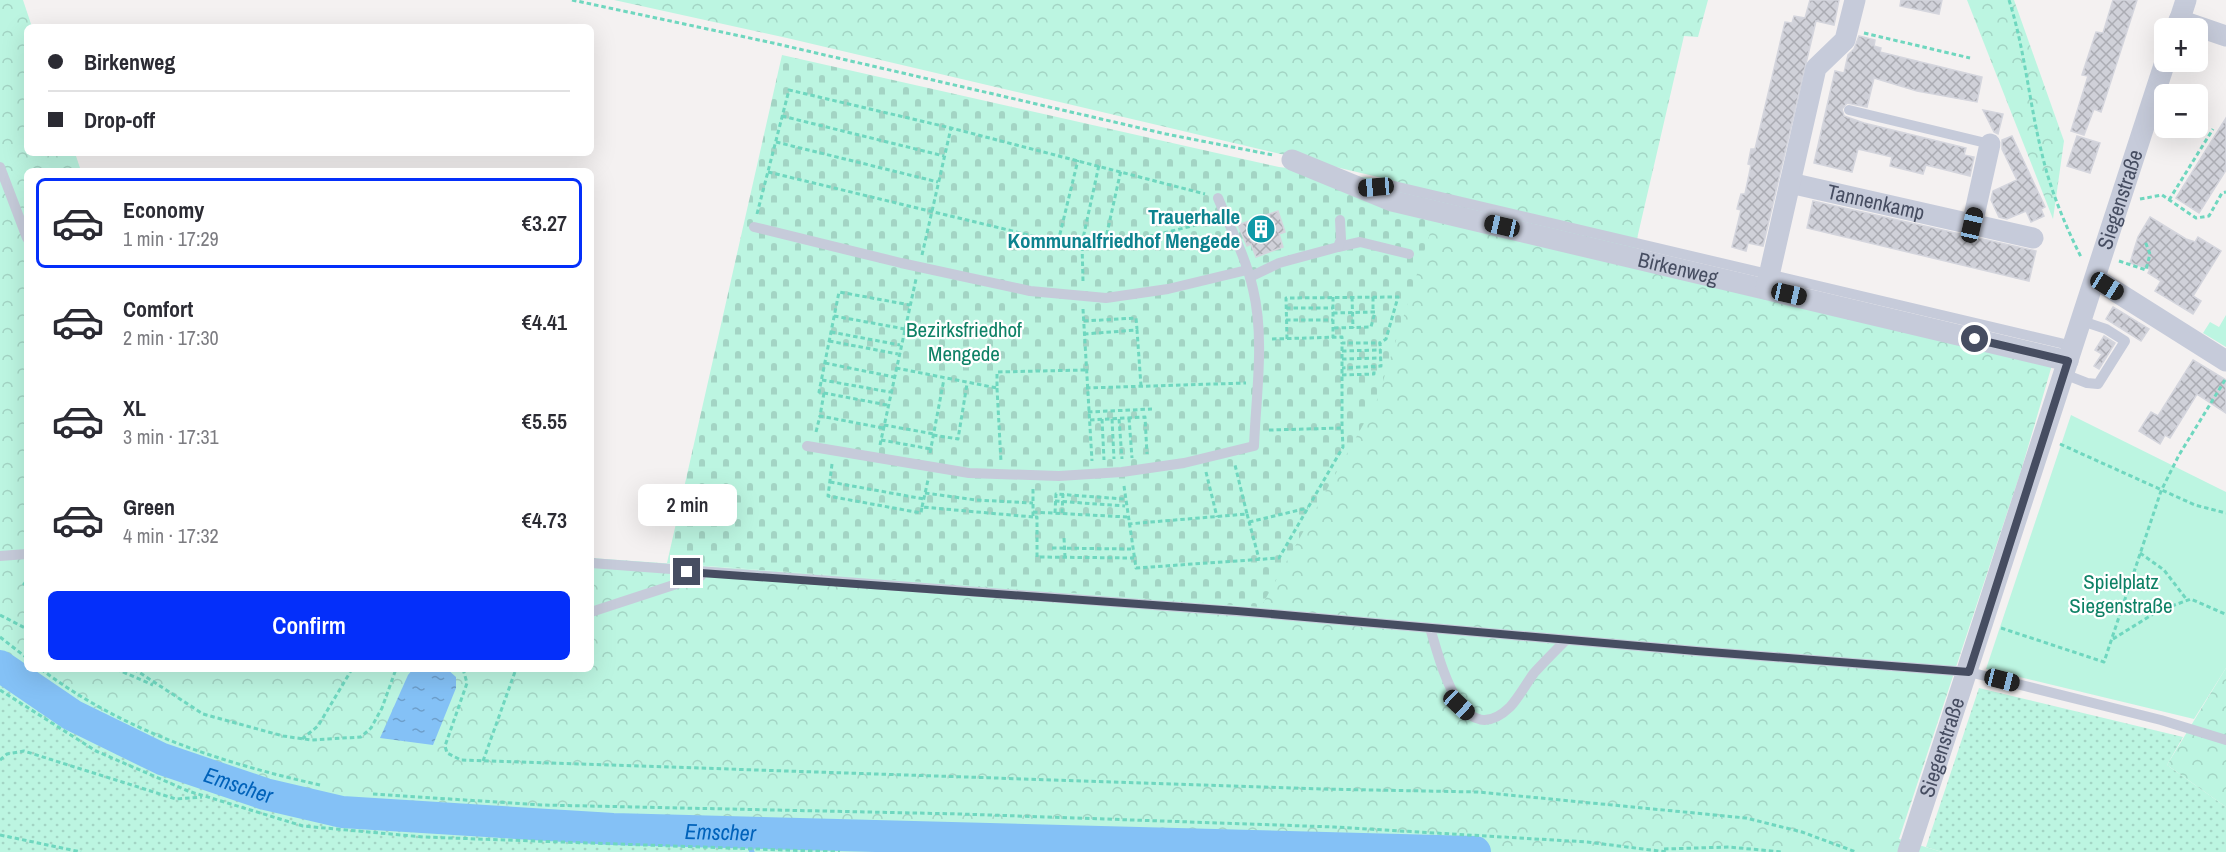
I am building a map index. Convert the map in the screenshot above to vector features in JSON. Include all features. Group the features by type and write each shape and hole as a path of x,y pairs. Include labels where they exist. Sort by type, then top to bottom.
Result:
{"street":[{"path":"1767,282 1816,68 1845,40 1855,0"},
{"path":"2180,18 2186,0"},
{"path":"2208,32 2226,36"},
{"name":"Siegenstraße","path":"1908,852 1969,672 2162,72"},
{"path":"1972,225 1990,144"},
{"name":"Birkenweg","path":"1292,160 1392,201 1767,282 2069,360"},
{"name":"Tannenkamp","path":"1790,183 2033,238"},
{"path":"2096,279 2226,361"}],"lane":[{"path":"1849,110 1990,144"},
{"path":"0,167 24,230"},
{"path":"807,446 929,467 1001,476 1032,476 1148,468 1203,459 1254,446 1259,340 1256,303 1249,273 1218,198"},
{"path":"1338,247 1341,238 1340,220"},
{"path":"754,227 1029,291 1106,298 1168,290 1249,273 1360,242 1409,254"},
{"path":"2069,360 2087,383 2098,384 2125,341 2106,329 2082,321"},
{"path":"0,556 24,555"},
{"path":"594,563 707,574 988,592 1969,672 2161,720 2226,740"},
{"path":"594,611 707,574"},
{"path":"1430,628 1442,665 1459,705 1472,717 1488,720 1496,718 1511,706 1534,673 1566,640"}],"path":[{"path":"572,0 1166,134 1292,160"},
{"path":"2009,0 2019,32 2042,154 2068,230 2096,279"},
{"path":"1848,29 1970,58"},
{"path":"754,227 789,90 1121,170 1218,198"},
{"path":"782,116 944,156"},
{"path":"877,458 887,405 951,128"},
{"path":"2169,200 2213,129"},
{"path":"776,142 938,182"},
{"path":"1058,242 1078,160"},
{"path":"1099,165 1082,242 1088,412 1089,420 1125,499 1136,568 1279,558 1343,447 1342,338 1259,340"},
{"path":"1104,242 1121,170"},
{"path":"768,172 1058,242 1126,242 1226,218"},
{"path":"2129,201 2162,195 2196,218 2209,216 2222,193 2226,192"},
{"path":"2111,259 2146,270 2150,254 2145,241"},
{"path":"887,405 819,392 839,292 910,304"},
{"path":"1333,297 1334,338"},
{"path":"1352,297 1353,328"},
{"path":"1333,328 1371,327 1376,312 1373,312 1373,297"},
{"path":"1287,339 1286,298 1398,297 1386,339 1380,343 1342,342"},
{"path":"1286,309 1373,312"},
{"path":"834,316 905,329"},
{"path":"1084,321 1136,318 1141,386"},
{"path":"1286,320 1333,320"},
{"path":"1084,334 1137,330"},
{"path":"831,332 901,345"},
{"path":"829,341 899,354"},
{"path":"1342,368 1381,366 1380,343"},
{"path":"1342,351 1381,350"},
{"path":"1342,359 1381,358"},
{"path":"825,363 894,377"},
{"path":"1342,375 1374,374 1374,366"},
{"path":"896,369 997,388"},
{"path":"1001,476 997,372 1085,370"},
{"path":"1984,623 2104,662 2161,490 2179,455 2226,378"},
{"path":"835,451 828,496 921,513 944,379"},
{"path":"822,380 890,392"},
{"path":"1086,388 1257,383"},
{"path":"820,416 958,439 967,384"},
{"path":"816,432 824,393"},
{"path":"1088,412 1152,409"},
{"path":"1089,420 1145,417 1148,468"},
{"path":"1113,472 1129,418"},
{"path":"1102,419 1113,472"},
{"path":"1112,419 1113,472"},
{"path":"1113,472 1119,419"},
{"path":"1255,431 1342,428"},
{"path":"2045,437 2195,505 2226,513"},
{"path":"881,440 931,449"},
{"path":"1232,452 1259,560"},
{"path":"1203,459 1217,517"},
{"path":"1032,476 1033,517"},
{"path":"830,482 924,499"},
{"path":"925,493 976,500 1033,503"},
{"path":"1055,513 1056,494 1125,499"},
{"path":"1062,513 1063,494"},
{"path":"1055,501 1126,506"},
{"path":"922,507 1038,517 1037,557 1134,558"},
{"path":"1249,522 1308,508"},
{"path":"1033,512 1127,517"},
{"path":"1128,524 1247,514"},
{"path":"1064,538 1065,557"},
{"path":"1052,548 1132,549"},
{"path":"2140,553 2164,570 2187,600"},
{"path":"2111,640 2158,611 2191,599 2225,614"},
{"path":"0,615 24,627"},
{"path":"0,637 24,656"},
{"path":"46,672 95,703 186,747 269,774 320,785"},
{"path":"123,672 164,690"},
{"path":"138,672 203,714 302,739 361,737 371,728 382,708 395,672"},
{"path":"302,739 318,726 350,672"},
{"path":"464,672 467,683 444,746 447,753 461,760 1478,792 1746,818 1802,832 1856,852"},
{"path":"483,761 515,672"},
{"path":"0,690 96,751 206,797 303,826 446,838 838,852"},
{"path":"0,760 7,754 24,751 176,799 206,797"},
{"path":"373,794 542,805 961,814 1334,827 1561,840 1667,852"},
{"path":"0,835 81,852"},
{"path":"1657,850 1729,847 1782,852"}],"green space":[{"path":"0,0 23,0 31,24 24,24 24,156 76,156 80,168 24,168 24,672 594,672 594,558 989,586 1395,181 787,38 614,0 1708,0 1698,37 1684,36 1633,256 2052,365 2021,471 1899,839 1942,852 1475,852 613,829 342,812 265,794 162,759 72,715 0,666"},
{"path":"1967,0 2014,0 2064,141 2053,219"},
{"name":"Bezirksfriedhof Mengede","path":"782,55 1279,167 1395,181 1437,211 1377,400 1261,607 667,563"},
{"path":"2226,315 2226,347 2203,333 2210,322 2219,327"},
{"name":"Spielplatz Siegenstraße","path":"2071,415 2226,492 2226,668 2194,719 1986,669"},
{"path":"0,666 72,715 162,759 265,794 744,832 1475,852 0,852"},
{"path":"2226,668 2226,807 2167,765"},
{"path":"1979,688 2183,737 2167,765 2226,807 2226,852 1942,852 1926,847"}],"water":[{"path":"410,672 450,672 456,677 456,688 433,745 380,738"}],"building":[{"path":"1810,0 1839,0 1834,25 1816,21 1763,246 1748,243 1746,251 1732,247 1741,210 1737,209 1741,194 1745,194 1751,165 1748,164 1751,149 1755,149 1785,22 1792,23 1794,16 1805,18"},
{"path":"1901,0 1942,0 1939,14 1900,6"},
{"path":"2113,0 2137,0 2101,112 2094,109 2084,135 2071,131 2088,76 2082,75 2096,32 2103,33"},
{"path":"1859,36 1875,40 1874,46 1881,48 1880,52 1982,77 1977,102 1917,91 1874,78 1867,107 1847,103 1842,109 1844,116 1864,123 1966,148 1964,155 1974,157 1970,176 1926,165 1923,174 1890,166 1892,157 1858,149 1852,172 1814,163 1835,71 1844,73 1848,55 1854,49"},
{"path":"1983,110 2003,114 1998,134 1994,132"},
{"path":"2226,118 2226,170 2199,213 2176,198"},
{"path":"2012,136 2045,207 2041,209 2044,216 2031,222 2026,211 2007,219 1999,217 1991,200 1993,191 2017,180 2002,149 2002,140"},
{"path":"2077,136 2100,143 2090,173 2067,166"},
{"path":"1813,201 2036,251 2029,281 1807,228"},
{"name":"Trauerhalle Kommunalfriedhof Mengede","path":"1278,211 1285,232 1279,234 1283,247 1256,257 1251,244 1247,246 1238,225"},
{"path":"2150,217 2186,239 2195,242 2198,237 2221,251 2193,296 2201,301 2193,314 2155,291 2161,281 2148,273 2150,269 2130,263 2138,237"},
{"path":"2113,307 2149,329 2141,341 2106,319"},
{"path":"2104,336 2115,343 2099,369 2094,366 2102,354 2095,350"},
{"path":"2193,360 2226,380 2226,413 2197,394 2170,438 2165,435 2160,444 2139,431 2151,412 2158,416"}],"waterway":[{"name":"Emscher","path":"0,666 72,715 162,759 265,794 342,812 613,829 1475,852"},
{"path":"744,832 752,852"}],"place":[{"name":"Trauerhalle Kommunalfriedhof Mengede","path":"1261,229"}],"route":[{"path":"687,572 1237,611 1969,672 2068,361 1975,339"}]}
